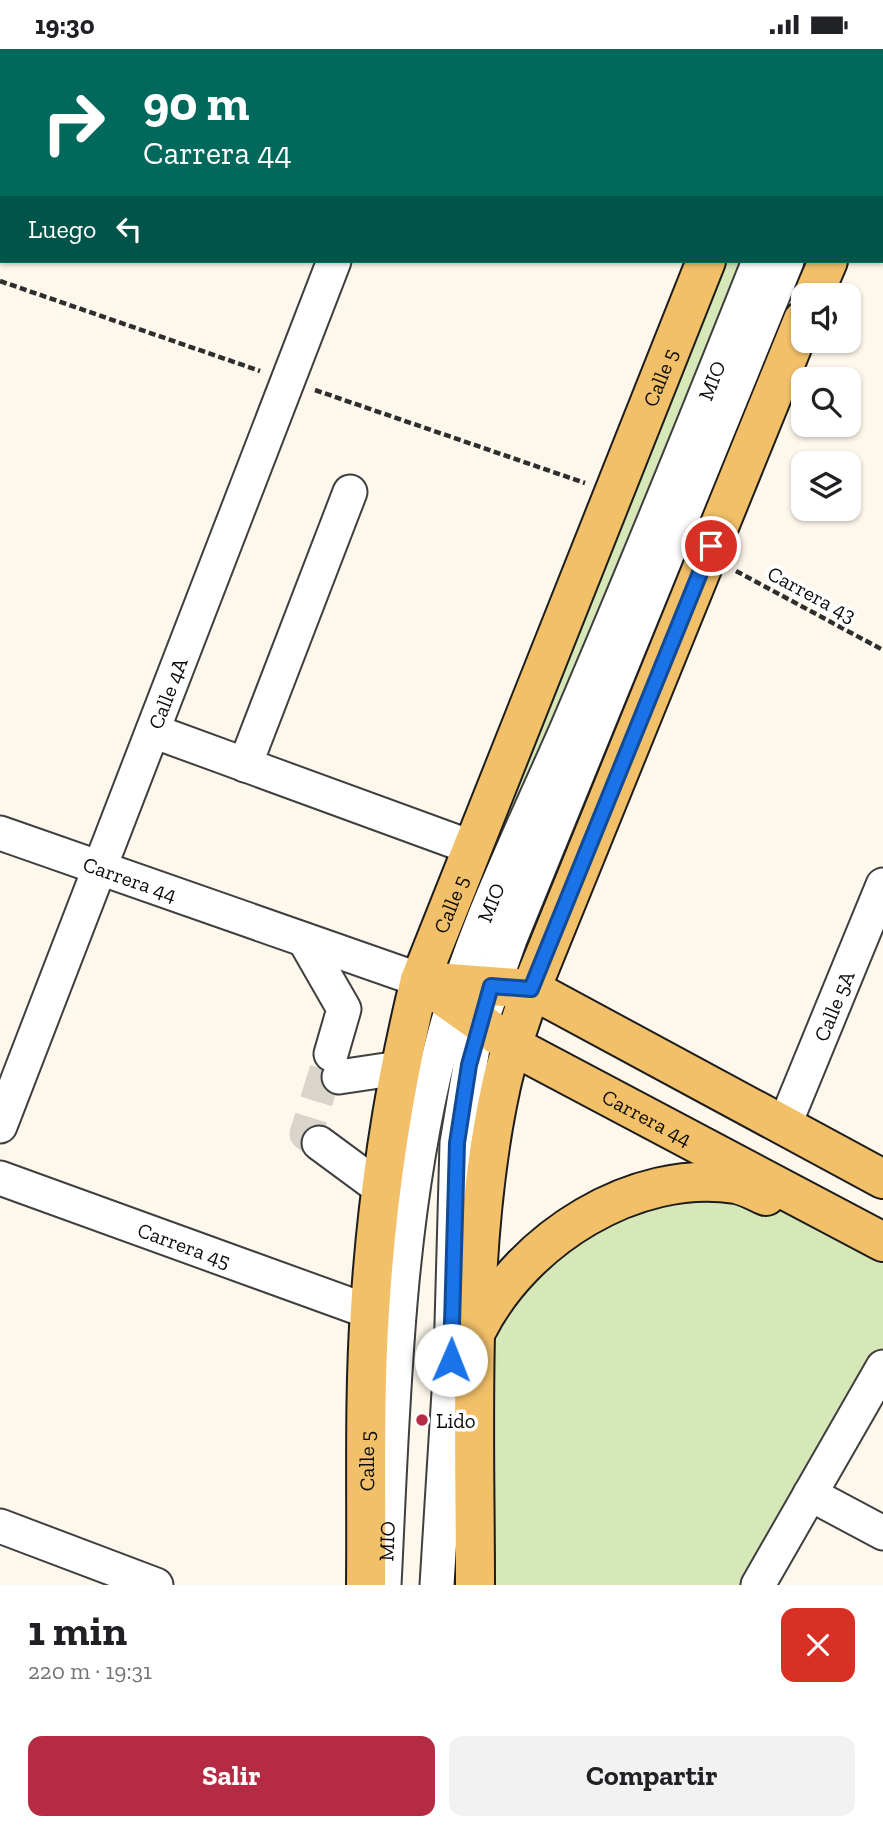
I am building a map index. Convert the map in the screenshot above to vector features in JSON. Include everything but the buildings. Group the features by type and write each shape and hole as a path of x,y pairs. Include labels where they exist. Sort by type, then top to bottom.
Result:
{"main road":[{"name":"Calle 5","path":"366,1585 370,1312 380,1188 399,1068 420,981 447,906 473,848 705,263"},
{"path":"819,283 827,263"},
{"path":"475,1585 476,1333 485,1184 502,1084 531,989 791,350"},
{"name":"Carrera 44","path":"420,981 472,999 531,989 883,1179"},
{"name":"Carrera 44","path":"472,999 513,1046 883,1242"},
{"path":"476,1333 507,1283 552,1239 614,1203 666,1188 738,1184 883,1247"}],"street":[{"name":"Calle 4A","path":"0,1126 333,263"},
{"name":"MIO","path":"436,1585 451,1360 457,1143 469,1065 479,933 655,521 758,263"},
{"name":"MIO","path":"384,1585 400,1327 413,1194 430,1094 786,263"},
{"path":"245,765 349,492"},
{"path":"153,731 473,848"},
{"name":"Carrera 44","path":"0,833 420,981"},
{"name":"Calle 5A","path":"784,1126 881,897"},
{"path":"305,941 344,1009 335,1066 399,1068"},
{"path":"318,1143 380,1188"},
{"name":"Carrera 45","path":"0,1178 370,1312"},
{"path":"758,1585 883,1367"},
{"path":"810,1495 883,1533"},
{"path":"0,1526 156,1585"}],"path":[{"name":"Carrera 43","path":"727,566 883,650"}],"green space":[{"path":"705,263 758,263 479,933 440,925"},
{"path":"719,1184 883,1247 883,1367 758,1585 475,1585 476,1333 538,1250"}],"tunnel":[{"path":"319,1143 306,1134 331,1054"}],"place":[{"name":"Lido","path":"422,1420"}],"route":[{"path":"451,1360 457,1143 469,1065 491,986 531,989 711,546"}]}
